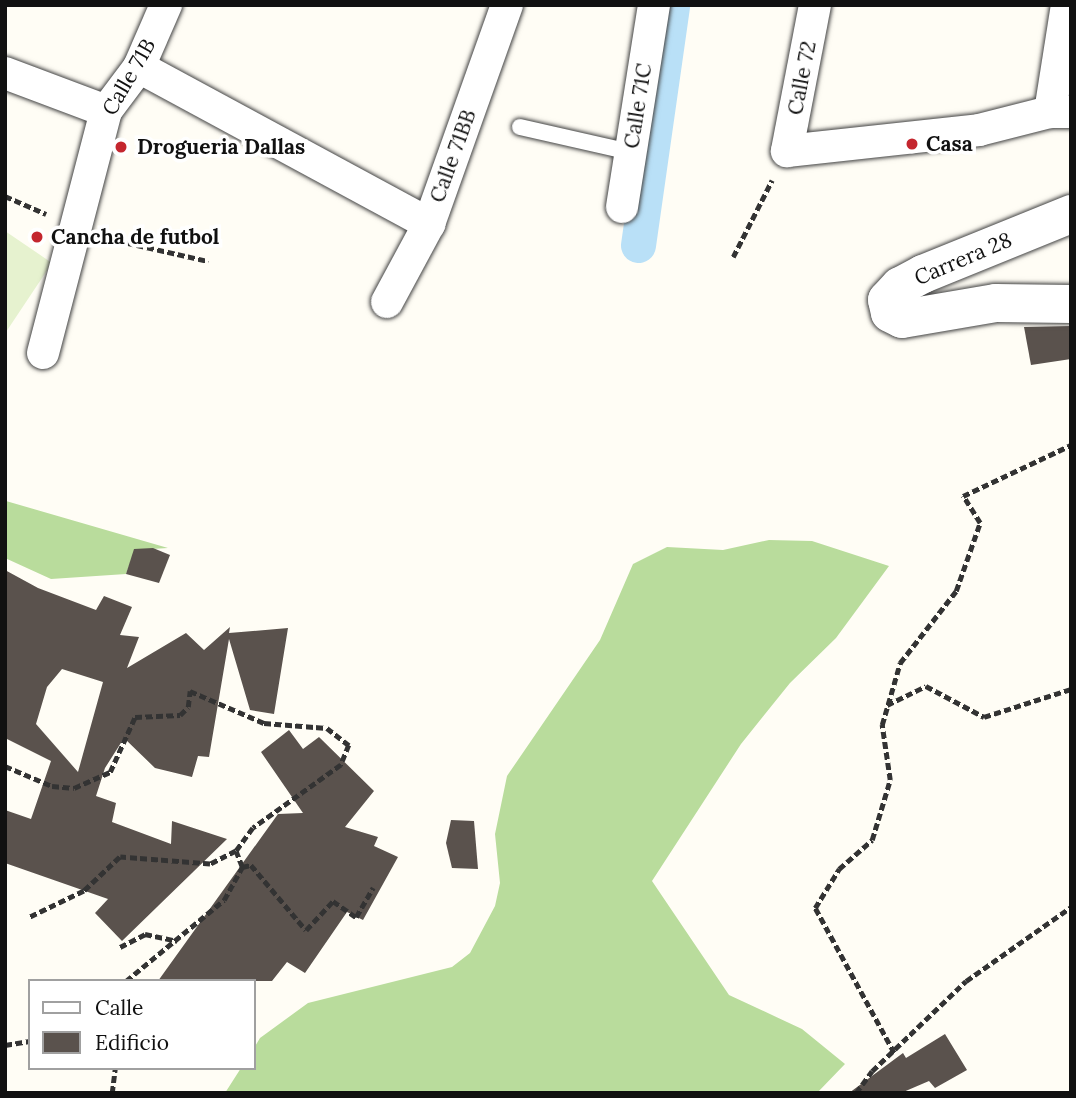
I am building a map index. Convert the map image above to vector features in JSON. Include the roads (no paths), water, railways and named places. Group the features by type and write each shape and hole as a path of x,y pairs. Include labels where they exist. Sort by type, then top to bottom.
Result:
{"street":[{"name":"Calle 71B","path":"43,353 106,111 139,67 166,5"},
{"name":"Calle 71BB","path":"387,302 429,224 507,5"},
{"name":"Calle 71C","path":"622,207 654,5"},
{"name":"Calle 72","path":"816,5 787,151 979,130 1060,112"},
{"path":"1060,112 1067,5"},
{"path":"139,67 429,224"},
{"path":"5,74 106,111"},
{"name":"Carrera 28","path":"1071,214 923,274 900,286 887,300 890,313 902,319 996,303 1071,304"}],"lane":[{"path":"520,127 630,152"}],"waterway":[{"path":"638,245 672,5"}],"place":[{"name":"Casa","path":"912,144"},
{"name":"Drogueria Dallas","path":"121,147"},
{"name":"Cancha de futbol","path":"37,237"}]}
